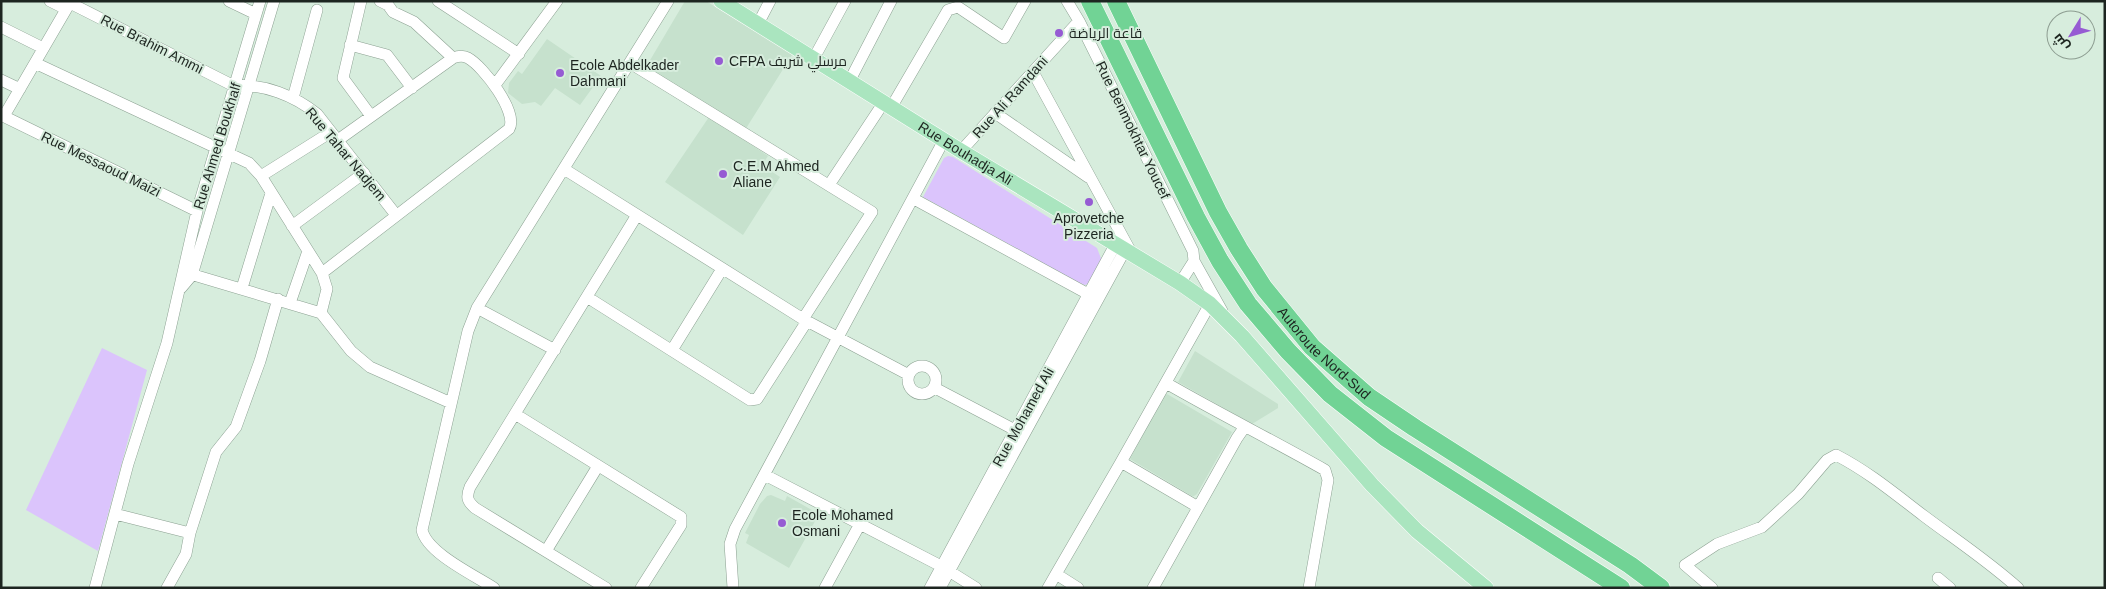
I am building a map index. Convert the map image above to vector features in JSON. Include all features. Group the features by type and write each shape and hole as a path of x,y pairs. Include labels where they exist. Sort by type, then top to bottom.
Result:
{"highway":[{"name":"Autoroute Nord-Sud","path":"1090,1 1204,232 1248,304 1288,351 1330,394 1386,438 1621,588"},
{"name":"Autoroute Nord-Sud","path":"1116,1 1218,212 1264,288 1312,347 1369,397 1661,588"}],"main road":[{"name":"Rue Bouhadja Ali","path":"721,1 961,151 1180,283 1210,304 1378,491 1431,544 1486,588"}],"street":[{"name":"Rue Brahim Ammi","path":"50,1 69,4 234,86"},
{"path":"229,1 256,14"},
{"name":"Rue Ahmed Boukhalf","path":"187,273 197,211 260,1"},
{"path":"95,588 128,464 167,343 178,291 187,273 228,154 274,1"},
{"path":"362,1 342,78 371,116"},
{"path":"380,1 388,5 393,12 414,22 453,58"},
{"path":"438,1 519,54"},
{"path":"495,85 557,1"},
{"path":"494,588 432,548 424,538 422,530 468,331 477,308 668,1"},
{"path":"758,24 770,1"},
{"path":"814,58 845,1"},
{"path":"850,80 891,1"},
{"path":"829,185 888,104 948,10 958,7 1004,38 1025,1"},
{"name":"Rue Benmokhtar Youcef","path":"1067,1 1079,21 1192,251 1194,261 1227,322"},
{"path":"3,116 17,87 35,63 69,4"},
{"path":"293,98 316,10"},
{"name":"Rue Ali Ramdani","path":"961,151 1079,21"},
{"path":"1,27 43,48"},
{"path":"350,45 387,55 412,88"},
{"path":"261,176 371,116 453,58 459,56 470,59 495,85 511,116 512,122 509,129 322,273"},
{"path":"35,63 249,163 261,176 322,273 327,289 321,313"},
{"path":"587,297 753,400 757,399 872,212 630,63"},
{"path":"940,588 945,568 1124,250 1091,178 1033,72"},
{"path":"1,80 17,87"},
{"name":"Rue Tahar Nadjem","path":"234,86 248,85 293,98 317,114 396,215"},
{"path":"1,89 17,87"},
{"path":"995,113 1091,178"},
{"name":"Rue Messaoud Maizi","path":"3,116 197,211"},
{"path":"732,588 730,544 732,536 944,140"},
{"path":"564,169 805,320 909,375"},
{"path":"292,226 364,173"},
{"path":"242,288 271,193"},
{"path":"914,199 1090,296"},
{"path":"606,588 475,508 468,502 466,495 637,215"},
{"name":"Rue Mohamed Ali","path":"930,588 945,568 1015,430 1090,296 1124,250"},
{"path":"290,303 308,251"},
{"path":"1180,283 1194,261"},
{"path":"672,350 722,268"},
{"path":"187,273 321,313 351,351 370,367 450,403"},
{"path":"167,588 186,554 190,533 216,452 236,427 260,361 278,299"},
{"path":"1048,588 1122,462 1210,304"},
{"path":"477,308 555,350"},
{"path":"925,366 930,368 937,379 935,388 928,394 915,393 909,386 909,375 915,368 925,366"},
{"path":"1166,383 1244,428 1325,470 1328,480 1309,588"},
{"path":"935,388 1015,430"},
{"path":"515,414 682,518 681,525 642,588"},
{"path":"1153,588 1244,428"},
{"path":"1712,588 1685,565 1717,544 1762,527 1798,494 1827,460 1836,455 1887,486 1925,516 1967,545 2018,588"},
{"path":"1122,462 1198,508"},
{"path":"546,551 598,466"},
{"path":"765,474 945,568 976,588"},
{"path":"115,514 190,533"},
{"path":"825,588 860,524"},
{"path":"1056,574 1078,588"},
{"path":"1938,578 1950,588"}],"shaded area":[{"name":"CFPA مرسلي شريف","path":"685,1 706,1 792,55 745,130 646,67"},
{"name":"Ecole Abdelkader Dahmani","path":"547,39 601,76 580,105 555,88 541,106 535,102 522,104 508,93 509,83 518,71 522,74"},
{"name":"C.E.M Ahmed Aliane","path":"709,117 768,156 762,165 780,177 743,235 665,182"},
{"path":"948,156 953,157 1097,248 1102,261 1090,283 1085,285 1079,283 923,197 944,158"},
{"path":"102,348 147,370 98,551 26,510"},
{"path":"1195,351 1278,404 1278,408 1252,424 1178,382"},
{"path":"1167,394 1232,432 1197,494 1194,496 1130,459 1164,395"},
{"name":"Ecole Mohamed Osmani","path":"771,495 785,501 787,496 819,514 789,568 746,543 749,535 745,533 760,504 767,496"}],"place":[{"name":"قاعة الرياضة","path":"1059,33"},
{"name":"CFPA مرسلي شريف","path":"719,61"},
{"name":"Ecole Abdelkader Dahmani","path":"560,73"},
{"name":"C.E.M Ahmed Aliane","path":"723,174"},
{"name":"Aprovetche Pizzeria","path":"1089,202"},
{"name":"Ecole Mohamed Osmani","path":"782,523"}]}
